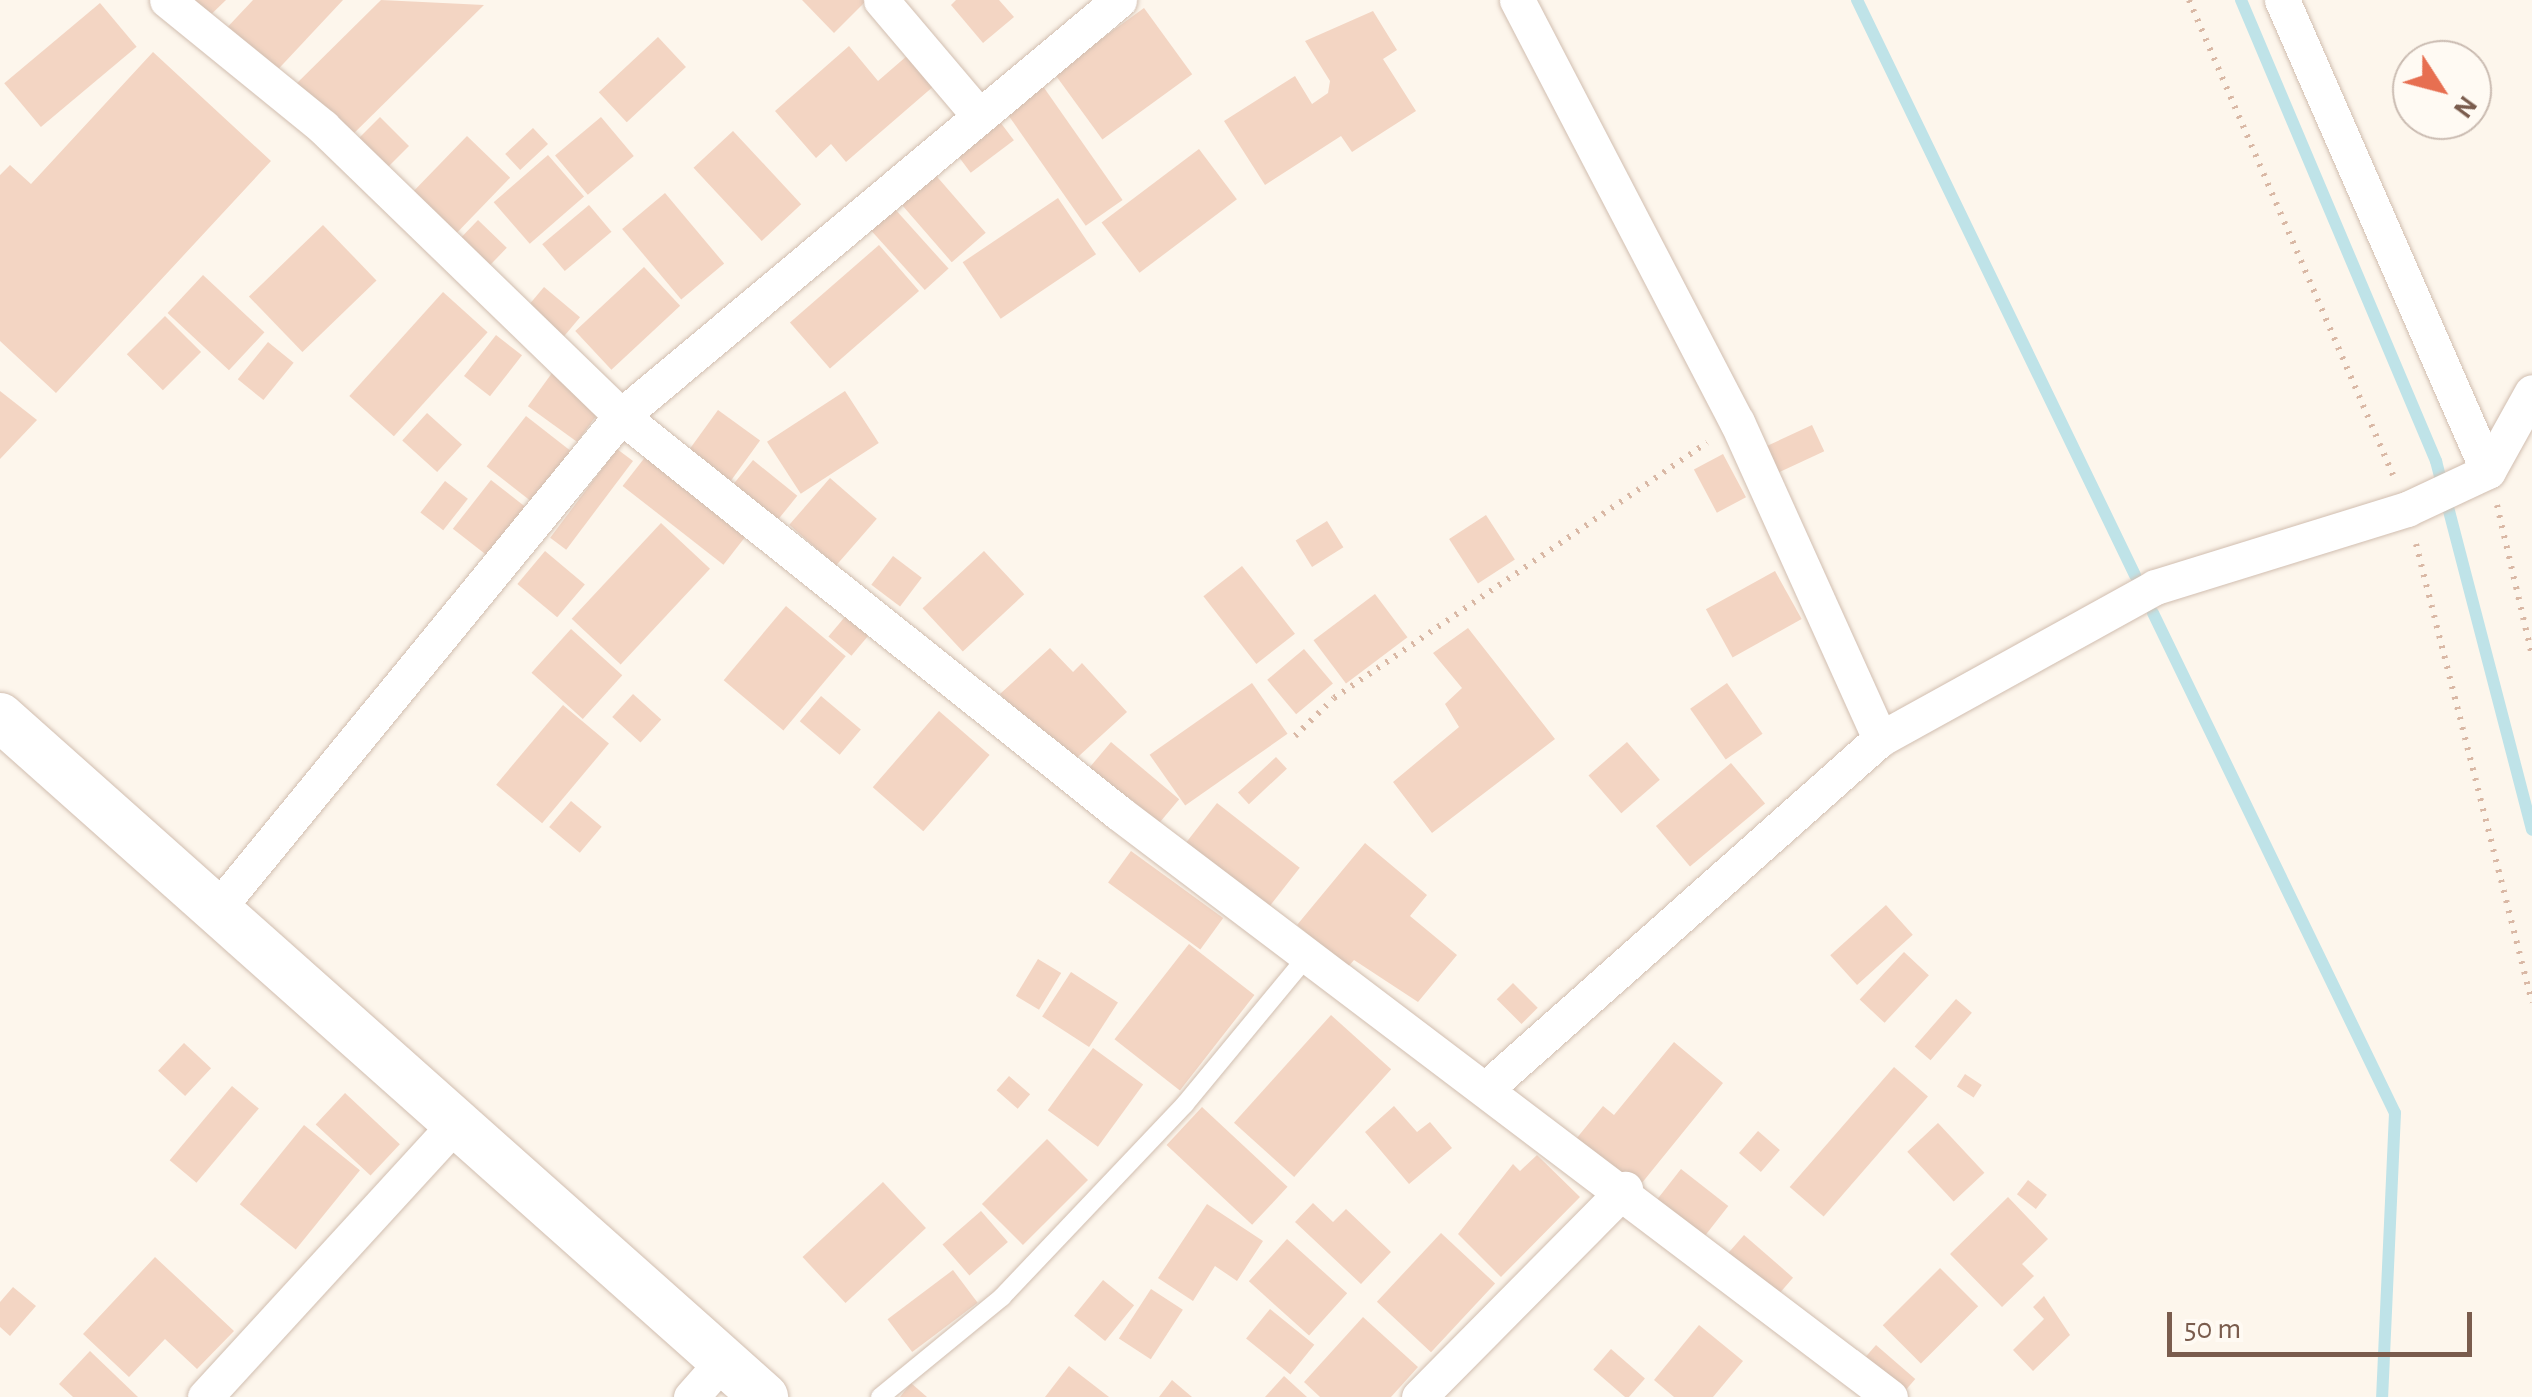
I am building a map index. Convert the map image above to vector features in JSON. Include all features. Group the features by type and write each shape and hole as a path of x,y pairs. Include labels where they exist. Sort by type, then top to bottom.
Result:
{"street":[{"path":"167,0 323,127 621,416 1118,814 1489,1086 1890,1397"},
{"path":"881,0 976,112"},
{"path":"218,908 621,416 976,112 1118,0"},
{"path":"1516,0 1736,422 1880,739"},
{"path":"2282,0 2478,473"},
{"path":"1489,1086 1880,739 2154,587 2416,503 2478,473 2532,392"},
{"path":"0,717 764,1397"},
{"path":"205,1397 457,1122"},
{"path":"1419,1397 1625,1189"},
{"path":"691,1397 723,1361"}],"lane":[{"path":"880,1397 1002,1297 1186,1104 1309,953"}],"path":[{"path":"2188,0 2416,503 2532,1003"},
{"path":"1295,736 1334,698 1736,422"},
{"path":"2478,473 2532,655"}],"building":[{"path":"176,0 226,0 200,25"},
{"path":"253,0 343,0 269,79 221,34"},
{"path":"381,0 484,5 345,142 292,88"},
{"path":"802,0 867,0 834,33"},
{"path":"956,0 999,0 1014,17 983,43 951,5"},
{"path":"100,3 137,47 41,127 4,83"},
{"path":"1144,8 1192,74 1102,140 1054,73"},
{"path":"1373,11 1397,50 1383,59 1416,111 1352,152 1341,136 1265,185 1224,121 1295,76 1312,104 1328,93 1330,81 1305,41"},
{"path":"658,37 686,67 627,122 599,92"},
{"path":"849,46 878,81 908,55 935,85 846,162 831,144 816,158 775,111"},
{"path":"153,52 271,161 56,393 0,341 0,175 10,165 31,184"},
{"path":"1040,82 1123,200 1086,226 1003,108"},
{"path":"991,110 1014,140 971,173 948,142"},
{"path":"380,117 409,146 380,175 351,146"},
{"path":"601,117 634,156 588,195 555,156"},
{"path":"533,128 548,144 520,170 505,154"},
{"path":"733,131 801,204 762,241 694,168"},
{"path":"467,136 510,178 450,240 407,198"},
{"path":"1199,149 1237,199 1139,273 1102,222"},
{"path":"548,155 584,197 530,244 494,202"},
{"path":"926,164 986,233 952,262 892,194"},
{"path":"665,193 724,263 681,299 622,229"},
{"path":"885,198 949,269 925,290 861,219"},
{"path":"1058,198 1096,254 1001,319 963,262"},
{"path":"589,205 611,232 565,271 542,244"},
{"path":"478,220 507,248 482,273 454,245"},
{"path":"323,225 376,280 302,352 249,297"},
{"path":"879,245 919,291 830,368 790,322"},
{"path":"644,267 680,306 611,370 575,331"},
{"path":"203,275 264,332 229,370 168,313"},
{"path":"544,287 580,317 559,342 523,312"},
{"path":"443,292 488,332 394,436 349,396"},
{"path":"165,316 201,352 163,390 127,354"},
{"path":"496,335 522,355 490,396 464,376"},
{"path":"268,342 294,363 263,400 238,379"},
{"path":"552,373 601,409 577,442 528,406"},
{"path":"0,391 37,420 0,459"},
{"path":"845,391 879,443 801,494 767,442"},
{"path":"718,410 760,441 731,481 689,450"},
{"path":"427,413 462,444 437,472 402,440"},
{"path":"526,416 579,457 539,508 487,466"},
{"path":"1812,425 1824,451 1770,477 1758,450"},
{"path":"617,449 633,461 566,550 550,538"},
{"path":"1723,454 1746,497 1717,513 1694,469"},
{"path":"646,456 747,535 723,565 623,486"},
{"path":"753,460 797,496 775,524 730,488"},
{"path":"830,478 877,519 836,565 789,525"},
{"path":"491,480 532,512 494,561 453,529"},
{"path":"445,481 468,499 443,530 420,513"},
{"path":"1486,515 1515,559 1478,583 1449,539"},
{"path":"1327,521 1343,547 1312,567 1296,541"},
{"path":"661,523 710,569 621,665 572,619"},
{"path":"545,551 585,584 557,617 517,584"},
{"path":"984,551 1024,594 963,651 923,608"},
{"path":"893,556 922,578 900,606 871,585"},
{"path":"1242,566 1295,634 1256,664 1203,596"},
{"path":"1775,571 1802,619 1733,657 1706,609"},
{"path":"1375,594 1407,637 1346,683 1314,640"},
{"path":"786,606 846,656 783,730 724,680"},
{"path":"849,612 872,631 851,656 828,637"},
{"path":"1468,628 1555,739 1432,833 1393,782 1459,727 1445,704 1462,688 1433,653"},
{"path":"571,629 622,675 583,719 532,673"},
{"path":"1050,648 1073,672 1082,663 1127,712 1068,766 1000,694"},
{"path":"1304,649 1333,683 1296,714 1267,680"},
{"path":"1252,683 1288,734 1185,805 1150,755"},
{"path":"1727,683 1763,734 1726,760 1690,709"},
{"path":"633,694 661,719 640,742 612,717"},
{"path":"821,696 861,729 840,755 800,721"},
{"path":"563,705 609,744 542,823 496,785"},
{"path":"939,711 990,755 923,831 873,787"},
{"path":"1111,742 1179,799 1155,828 1087,770"},
{"path":"1627,742 1660,780 1621,813 1589,775"},
{"path":"1276,757 1287,769 1249,804 1238,792"},
{"path":"1731,763 1765,804 1690,867 1656,826"},
{"path":"571,801 602,827 580,853 549,827"},
{"path":"1217,803 1300,868 1264,913 1181,849"},
{"path":"1365,843 1427,895 1410,916 1457,955 1418,1002 1354,960 1348,967 1297,925"},
{"path":"1131,851 1223,918 1200,950 1108,883"},
{"path":"1886,905 1913,935 1857,985 1830,955"},
{"path":"1189,944 1254,995 1180,1090 1115,1039"},
{"path":"1904,952 1929,975 1885,1023 1860,1000"},
{"path":"1038,959 1061,973 1039,1010 1016,996"},
{"path":"1071,972 1118,1002 1089,1047 1042,1016"},
{"path":"1513,983 1538,1008 1521,1024 1497,999"},
{"path":"1956,999 1972,1013 1931,1060 1915,1047"},
{"path":"1331,1015 1391,1069 1294,1177 1234,1123"},
{"path":"1674,1042 1723,1083 1637,1189 1576,1139 1603,1106 1614,1115"},
{"path":"184,1043 211,1068 185,1096 158,1071"},
{"path":"1093,1048 1143,1084 1098,1147 1048,1110"},
{"path":"1894,1067 1928,1097 1824,1217 1790,1187"},
{"path":"1965,1074 1982,1085 1974,1097 1957,1087"},
{"path":"1009,1076 1030,1094 1018,1109 997,1090"},
{"path":"232,1086 259,1108 196,1183 170,1160"},
{"path":"345,1093 400,1144 371,1176 316,1124"},
{"path":"1394,1106 1417,1132 1430,1122 1452,1148 1409,1184 1365,1132"},
{"path":"1202,1107 1288,1187 1252,1225 1167,1145"},
{"path":"1938,1123 1984,1173 1954,1201 1907,1152"},
{"path":"304,1125 360,1170 296,1250 240,1204"},
{"path":"1758,1131 1780,1150 1761,1172 1739,1153"},
{"path":"1047,1139 1088,1180 1023,1245 982,1204"},
{"path":"1537,1155 1580,1197 1501,1277 1458,1234 1513,1164 1520,1171"},
{"path":"1681,1169 1728,1206 1702,1239 1655,1202"},
{"path":"2028,1180 2047,1195 2036,1209 2017,1194"},
{"path":"883,1182 926,1228 846,1303 803,1257"},
{"path":"2008,1197 2048,1239 2022,1264 2034,1276 2002,1307 1950,1254"},
{"path":"1313,1203 1333,1222 1346,1209 1391,1252 1361,1284 1295,1222"},
{"path":"1207,1204 1263,1241 1237,1281 1215,1266 1193,1301 1158,1278"},
{"path":"981,1211 1008,1242 969,1275 943,1244"},
{"path":"1441,1233 1495,1283 1431,1352 1377,1302"},
{"path":"1744,1235 1793,1278 1776,1297 1727,1255"},
{"path":"1287,1239 1347,1293 1309,1336 1249,1281"},
{"path":"155,1257 234,1331 197,1369 165,1339 129,1377 83,1334"},
{"path":"1940,1268 1978,1306 1921,1363 1883,1325"},
{"path":"953,1270 978,1303 912,1352 888,1319"},
{"path":"1103,1280 1134,1305 1105,1341 1074,1316"},
{"path":"13,1287 36,1306 10,1336 0,1327 0,1302"},
{"path":"1151,1289 1183,1310 1151,1359 1119,1338"},
{"path":"2044,1296 2070,1335 2033,1371 2013,1350 2044,1319 2033,1307"},
{"path":"1270,1309 1314,1345 1290,1374 1246,1339"},
{"path":"1363,1317 1418,1367 1391,1397 1320,1397 1304,1382"},
{"path":"1699,1325 1743,1361 1713,1397 1674,1397 1654,1380"},
{"path":"1876,1345 1915,1379 1900,1396 1861,1362"},
{"path":"1611,1349 1645,1379 1625,1397 1593,1369"},
{"path":"90,1351 138,1397 73,1397 59,1384"},
{"path":"1069,1366 1109,1397 1045,1397"},
{"path":"1284,1376 1307,1397 1265,1397"},
{"path":"1172,1380 1192,1397 1159,1397"},
{"path":"911,1383 927,1397 900,1397"}],"waterway":[{"path":"1857,0 2135,575"},
{"path":"2241,0 2436,461 2532,830"},
{"path":"2153,613 2395,1113 2382,1397"}]}
